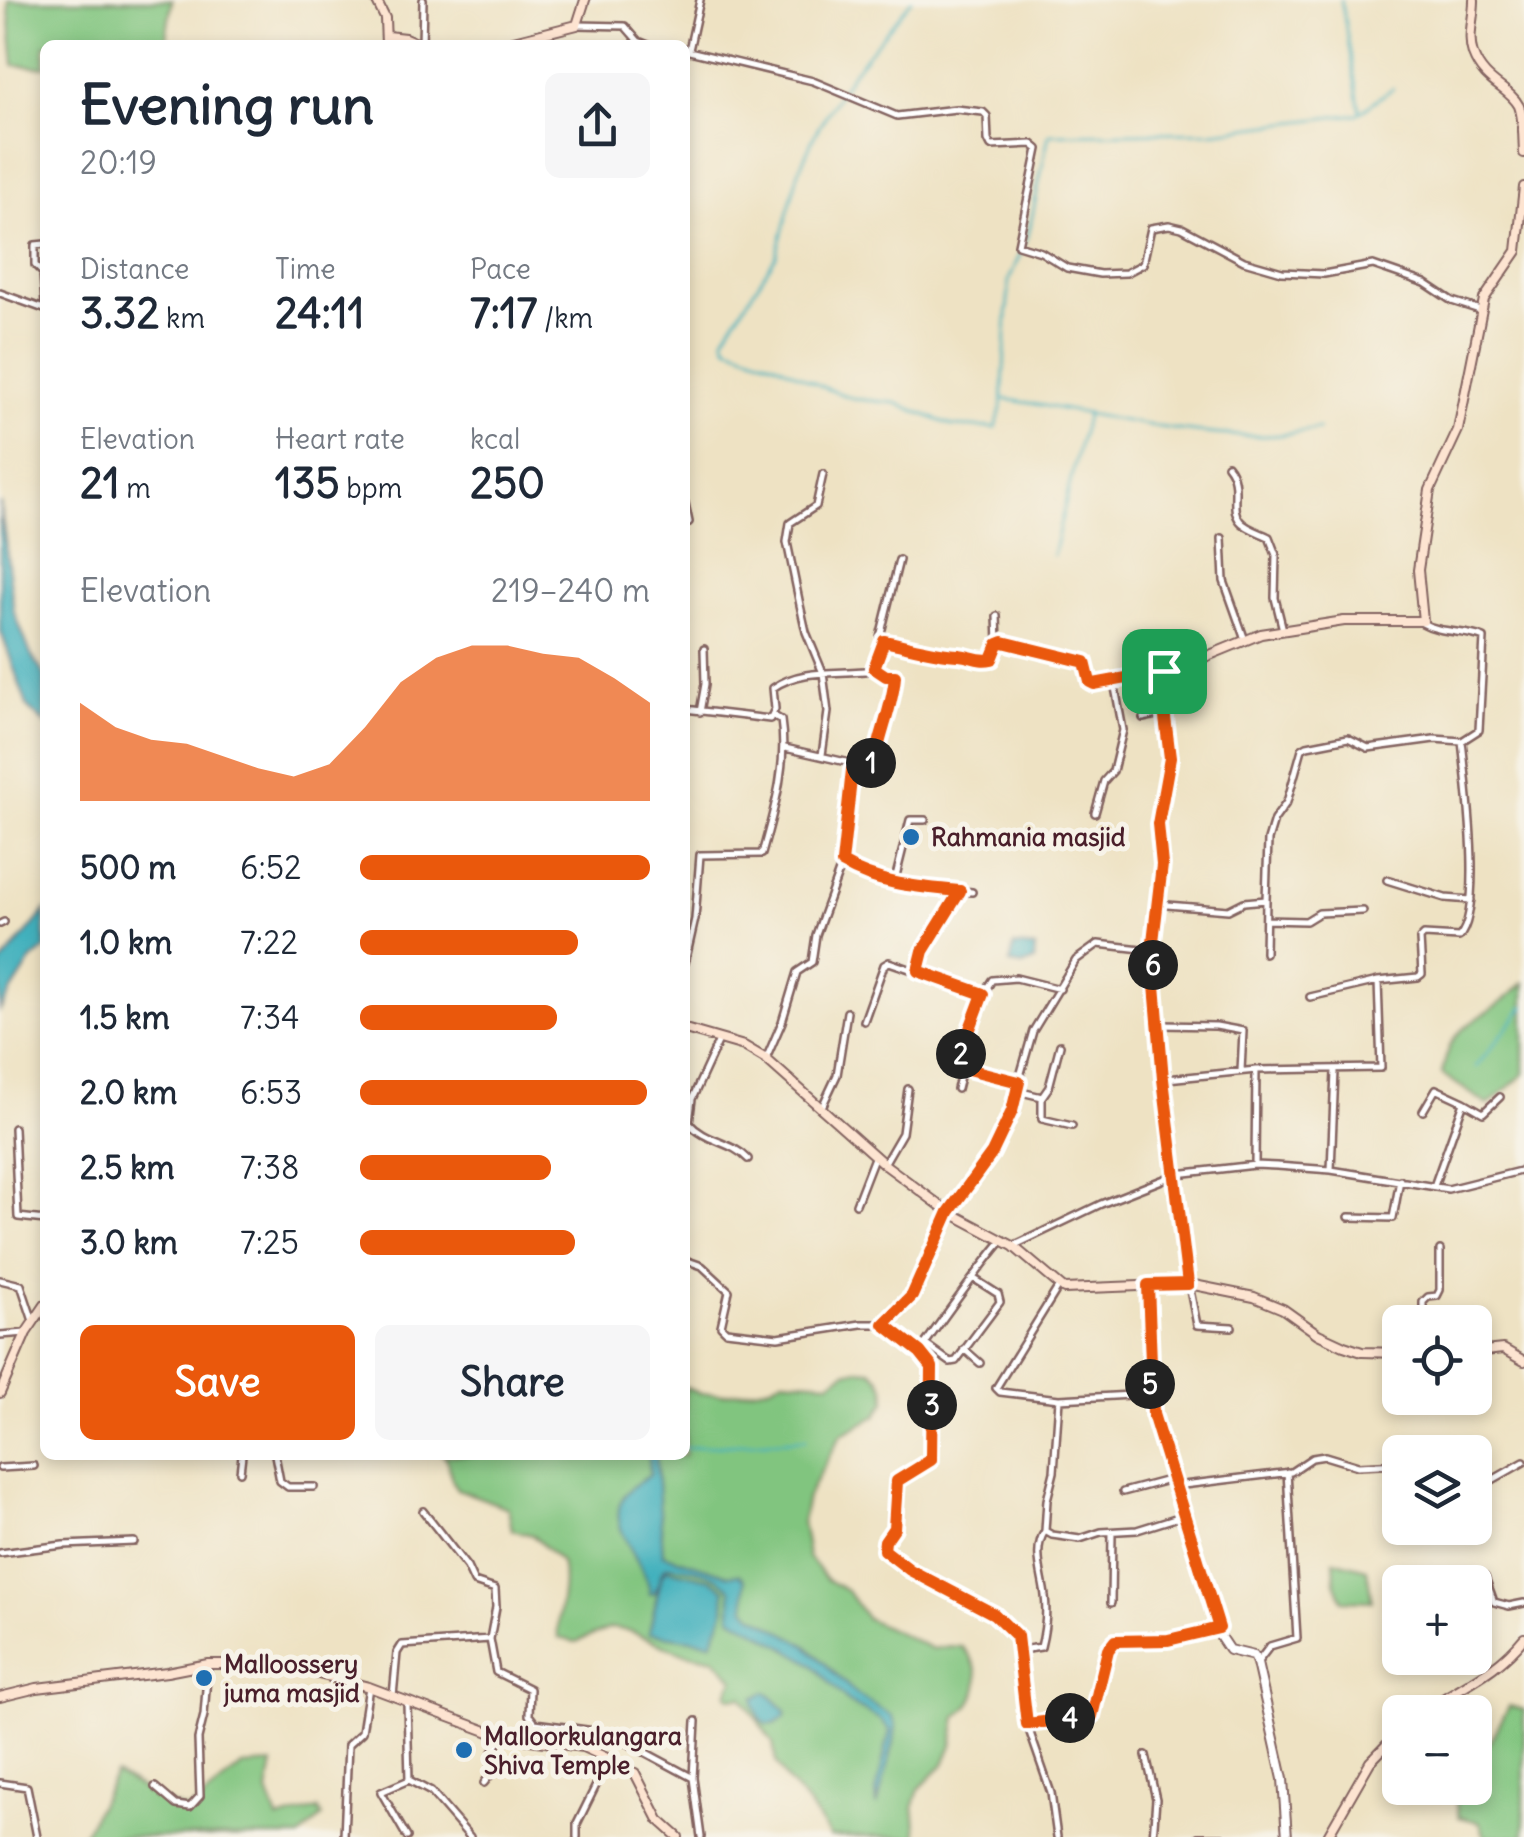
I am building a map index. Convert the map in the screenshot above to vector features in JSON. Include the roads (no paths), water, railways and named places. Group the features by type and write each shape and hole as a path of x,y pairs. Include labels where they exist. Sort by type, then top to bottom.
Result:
{"main road":[{"path":"376,0 383,10 386,40"},
{"path":"518,40 577,25 585,0"},
{"path":"1474,0 1470,40 1473,54 1492,84 1518,103 1524,153"},
{"path":"1188,1284 1152,950 1162,865 1158,824 1170,758 1161,685 1164,671 1283,630 1344,622 1420,622 1424,618 1418,570 1430,490 1458,430 1480,310 1517,251 1524,186"},
{"path":"690,1031 744,1046 766,1059 884,1164 949,1212 1013,1246 1059,1286 1077,1289 1188,1284 1254,1297 1283,1309 1318,1334 1362,1352 1382,1353"},
{"path":"0,1393 26,1333 40,1312"},
{"path":"1492,1351 1510,1350 1524,1361"},
{"path":"1447,1695 1491,1673 1524,1638"},
{"path":"0,1697 37,1688 208,1664 272,1664 369,1687 502,1736 583,1747 609,1758 635,1774 659,1820 678,1837"},
{"path":"1328,1837 1370,1762 1382,1750"}],"street":[{"path":"422,0 422,40"},
{"path":"690,40 700,0"},
{"path":"577,25 625,26 637,40"},
{"path":"690,51 778,72 900,116 956,109 983,112 991,146 1037,146 1022,247 1041,252 1067,268 1100,274 1126,272 1142,264 1151,228 1168,225 1182,228 1244,261 1282,272 1324,274 1373,265 1425,283 1452,301 1480,310"},
{"path":"40,244 35,245 35,265 40,269"},
{"path":"0,294 40,306"},
{"path":"1227,465 1235,475 1236,517 1270,537 1276,555 1275,598 1283,630"},
{"path":"822,755 828,712 824,673 806,632 787,542 790,523 816,506 823,474"},
{"path":"1222,538 1222,573 1245,640"},
{"path":"899,560 882,622 880,638 884,641 948,657 960,655 985,661 994,656 998,644 996,616"},
{"path":"1265,952 1268,840 1274,820 1287,802 1302,749 1312,743 1348,738 1368,748 1434,738 1462,741 1479,730 1484,638 1479,634 1446,633 1420,622"},
{"path":"874,668 884,641"},
{"path":"998,644 1085,662 1094,684 1164,671"},
{"path":"700,712 705,684 704,649"},
{"path":"766,1059 797,972 812,962 816,935 842,863 852,770 875,762 882,724 893,699 895,676 886,676 874,668 801,675 773,688 774,716"},
{"path":"1095,813 1104,781 1113,770 1122,730 1114,681"},
{"path":"690,709 766,719 774,716"},
{"path":"1143,718 1166,714"},
{"path":"690,939 697,859 703,854 762,854 786,748 781,720 774,716"},
{"path":"1310,997 1378,981 1418,977 1422,974 1420,939 1424,935 1459,937 1465,930 1472,866 1462,741"},
{"path":"786,748 862,766"},
{"path":"894,884 910,820 925,820"},
{"path":"842,863 866,877 894,884 972,892"},
{"path":"1387,880 1445,898 1471,900"},
{"path":"918,971 923,951 960,891"},
{"path":"1155,904 1228,910 1244,902 1266,900"},
{"path":"1266,920 1306,921 1319,913 1362,911"},
{"path":"884,1324 912,1296 949,1212 1004,1132 1034,1031 1076,960 1093,946 1110,944 1152,950"},
{"path":"864,1021 884,965 894,962 983,994"},
{"path":"957,1089 960,1077 956,1066 992,980 1016,978 1060,989"},
{"path":"1163,1079 1256,1070 1381,1068 1378,981"},
{"path":"820,1109 837,1075 847,1012"},
{"path":"1158,1025 1216,1026 1243,1031 1240,1071"},
{"path":"690,1114 692,1099 720,1040"},
{"path":"1060,1045 1050,1087 1042,1097 1042,1118 1072,1126"},
{"path":"956,1066 1019,1082"},
{"path":"1255,1165 1256,1070"},
{"path":"1331,1170 1335,1070"},
{"path":"884,1164 902,1133 908,1089"},
{"path":"1422,1111 1436,1089 1483,1114 1500,1097"},
{"path":"1017,1091 1042,1097"},
{"path":"1434,1186 1464,1102"},
{"path":"690,1123 696,1132 738,1149 748,1158"},
{"path":"14,1128 18,1217 40,1219"},
{"path":"856,1204 875,1156"},
{"path":"1013,1246 1177,1174 1255,1165 1464,1187 1524,1170"},
{"path":"1348,1217 1393,1218 1400,1180"},
{"path":"974,1278 998,1294 1000,1302 956,1361 950,1362 925,1344 1002,1240"},
{"path":"1423,1305 1440,1290 1440,1250"},
{"path":"690,1262 702,1266 729,1290 720,1326 726,1331 778,1337 884,1324 927,1358 934,1376 931,1460 897,1481 894,1528 884,1550 910,1570 994,1614 1017,1636 1027,1724 1051,1793 1058,1837"},
{"path":"0,1280 21,1285 33,1321"},
{"path":"1188,1284 1196,1326 1232,1327"},
{"path":"1148,1285 1150,1394 1219,1628 1229,1650 1254,1656 1258,1662 1283,1779 1287,1837"},
{"path":"1059,1286 996,1388 1000,1392 1059,1399 1150,1394"},
{"path":"0,1335 26,1333"},
{"path":"964,1349 980,1363"},
{"path":"1021,1650 1041,1647 1045,1633 1039,1539 1045,1531 1046,1500 1054,1472 1059,1399"},
{"path":"1123,1492 1287,1472 1312,1458 1326,1456 1358,1466 1382,1465"},
{"path":"240,1472 241,1460"},
{"path":"276,1460 280,1481 288,1487 314,1487"},
{"path":"1492,1481 1524,1462"},
{"path":"0,1468 34,1466"},
{"path":"1258,1662 1270,1646 1297,1638 1287,1472"},
{"path":"424,1511 474,1582 495,1589 490,1639 496,1672 530,1689 530,1715 535,1722 609,1733 692,1778"},
{"path":"1045,1531 1080,1539 1184,1516"},
{"path":"1111,1602 1112,1533"},
{"path":"0,1553 134,1542"},
{"path":"1492,1596 1494,1602 1509,1606 1524,1604"},
{"path":"1027,1724 1094,1714 1108,1650 1115,1641 1168,1640 1219,1628"},
{"path":"393,1696 398,1650 402,1645 490,1639"},
{"path":"155,1787 176,1806 190,1807 200,1796 198,1739 208,1664"},
{"path":"344,1837 348,1745 362,1732 369,1687"},
{"path":"407,1701 409,1780"},
{"path":"696,1721 692,1778 701,1837"},
{"path":"484,1783 491,1774 492,1756 502,1736"},
{"path":"1146,1755 1156,1799 1153,1837"},
{"path":"576,1837 578,1824 609,1758"},
{"path":"407,1837 381,1792 409,1780"},
{"path":"409,1780 431,1792 470,1837"},
{"path":"0,1784 27,1788 37,1837"},
{"path":"1198,1837 1223,1837"}],"water":[{"path":"0,502 14,611 40,668 40,719 28,708 0,629"},
{"path":"40,917 40,953 0,1010 0,965"},
{"path":"1014,946 1035,948 1034,961 1023,966 1010,964"},
{"path":"649,1460 656,1460 663,1554 728,1575 739,1574 745,1579 746,1607 753,1615 806,1645 857,1695 892,1716 896,1726 894,1742 877,1806 876,1792 890,1730 881,1720 848,1702 811,1663 731,1616 731,1589 718,1579 668,1566 663,1569 655,1593 650,1594 618,1514 630,1489 650,1475"},
{"path":"667,1569 710,1579 725,1589 724,1612 712,1642 649,1633 662,1574"},
{"path":"766,1692 786,1711 785,1717 774,1724 763,1722 755,1706 754,1698"}],"waterway":[{"path":"912,0 849,77 816,132 799,170 776,256 724,337 727,346 777,364 825,388 855,399 896,403 953,426 996,428 1002,404 1009,280 1028,236 1049,134 1212,132 1357,114 1393,88"},
{"path":"1341,0 1360,111"},
{"path":"1004,399 1199,432 1265,436 1319,429"},
{"path":"1053,555 1087,412"},
{"path":"1476,1067 1524,1007"},
{"path":"690,1448 806,1439"}],"place":[{"name":"Rahmania masjid","path":"911,837"},
{"name":"Malloossery juma masjid","path":"204,1678"},
{"name":"Malloorkulangara Shiva Temple","path":"464,1750"}]}
